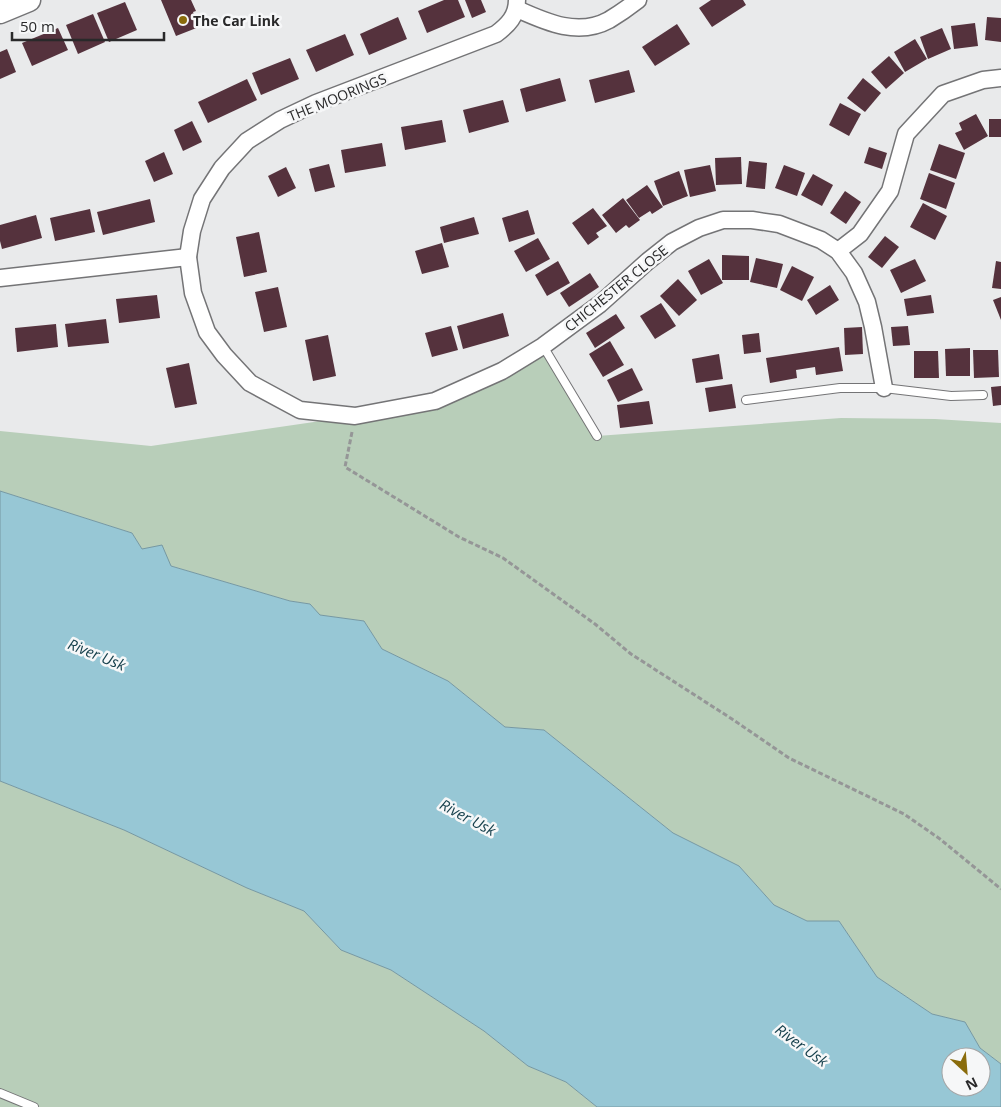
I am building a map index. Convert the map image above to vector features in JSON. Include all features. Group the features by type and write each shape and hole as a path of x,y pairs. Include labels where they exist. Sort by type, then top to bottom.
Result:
{"main road":[{"path":"0,12 29,0"}],"street":[{"name":"THE MOORINGS","path":"434,401 355,416 300,410 250,383 224,355 207,332 192,293 188,257 192,230 202,199 222,168 247,141 280,120 316,103 496,34 509,24 517,4 552,24 593,27 609,20 638,0"},
{"path":"838,250 860,234 890,191 906,134 943,94 983,80 1001,78"},
{"name":"CHICHESTER CLOSE","path":"434,401 502,371 543,346 600,304 672,242 699,228 723,220 752,220 779,224 821,240 838,250 854,273 867,302 874,327 884,388"},
{"path":"0,278 188,257"}],"lane":[{"path":"543,346 597,436"},
{"path":"746,400 840,388 884,388 951,396 983,395"},
{"path":"0,1093 34,1107"}],"path":[{"path":"355,416 345,467 459,537 503,558 596,624 631,654 789,758 904,814 1001,889"}],"green space":[{"path":"543,346 597,436 841,418 935,419 1001,423 1001,1064 991,1056 991,1047 979,1047 965,1022 932,1014 877,977 839,921 807,921 774,905 739,866 673,833 544,730 505,727 448,681 382,649 364,621 319,615 310,604 290,601 171,566 142,549 132,533 0,491 0,431 151,446 355,416 435,401"},
{"path":"0,781 124,830 247,888 304,911 341,950 391,970 484,1031 528,1066 566,1082 597,1107 0,1107"}],"water":[{"name":"River Usk","path":"0,491 132,533 142,549 162,545 171,566 290,601 310,604 320,615 364,621 382,649 448,681 505,727 544,730 673,833 739,866 774,905 807,921 839,921 877,977 932,1014 965,1022 979,1047 941,1047 941,1097 991,1097 991,1056 1001,1064 1001,1107 597,1107 566,1082 528,1066 484,1031 391,970 341,950 304,911 247,888 124,830 0,781"}],"building":[{"name":"The Car Link","path":"161,0 191,0 196,11 193,12 199,27 176,36"},
{"path":"444,0 458,0 465,17 427,33 418,11"},
{"path":"465,0 481,0 486,12 472,18"},
{"path":"711,0 743,0 746,5 712,27 699,8"},
{"path":"125,2 137,30 109,42 97,13"},
{"path":"93,14 105,42 78,54 66,25"},
{"path":"398,17 407,39 369,55 360,34"},
{"path":"987,17 1001,18 1001,42 985,40"},
{"path":"975,23 978,46 954,49 951,26"},
{"path":"677,24 690,44 655,66 642,47"},
{"path":"58,28 68,50 32,66 22,43"},
{"path":"942,28 951,49 928,59 920,37"},
{"path":"345,34 354,55 316,72 306,50"},
{"path":"915,39 927,59 905,72 894,52"},
{"path":"7,49 16,72 0,79 0,52"},
{"path":"889,56 904,73 886,89 871,72"},
{"path":"290,58 299,79 261,95 252,73"},
{"path":"629,70 635,92 595,103 589,80"},
{"path":"560,78 566,101 526,112 520,89"},
{"path":"863,78 881,93 865,112 847,98"},
{"path":"247,79 257,100 208,123 198,102"},
{"path":"503,100 509,122 469,133 463,110"},
{"path":"840,103 861,114 849,136 829,125"},
{"path":"976,114 988,136 964,150 955,133 962,130 959,123"},
{"path":"989,119 1001,119 1001,137 989,137"},
{"path":"442,120 446,142 405,150 401,127"},
{"path":"192,121 202,142 183,151 174,130"},
{"path":"382,143 386,166 345,173 341,150"},
{"path":"939,144 965,153 956,179 930,170"},
{"path":"869,147 887,153 882,169 864,163"},
{"path":"164,152 173,174 154,182 145,161"},
{"path":"741,157 742,184 716,185 715,158"},
{"path":"749,161 767,163 765,189 746,187"},
{"path":"329,164 335,187 315,192 309,169"},
{"path":"710,165 716,191 690,197 684,170"},
{"path":"784,165 805,173 797,196 775,188"},
{"path":"286,167 296,188 278,197 268,176"},
{"path":"679,171 688,196 663,206 654,181"},
{"path":"929,173 955,183 946,209 920,199"},
{"path":"813,174 833,185 822,206 801,195"},
{"path":"647,185 663,207 652,214 650,211 639,218 626,200"},
{"path":"845,191 861,202 846,224 830,213"},
{"path":"623,198 640,220 629,228 626,225 616,233 602,215"},
{"path":"150,199 155,222 103,235 97,212"},
{"path":"923,203 947,216 935,240 910,227"},
{"path":"593,208 607,226 596,233 599,237 588,245 572,223"},
{"path":"90,209 95,232 55,241 50,218"},
{"path":"528,210 535,234 509,242 502,218"},
{"path":"36,215 42,238 2,249 0,225"},
{"path":"474,217 479,234 444,243 440,227"},
{"path":"259,232 267,272 244,277 236,237"},
{"path":"885,236 899,247 882,268 868,257"},
{"path":"538,238 550,259 526,272 514,251"},
{"path":"442,243 449,267 422,274 415,251"},
{"path":"722,255 749,256 749,280 722,280"},
{"path":"756,258 783,264 777,288 750,282"},
{"path":"709,259 723,283 701,295 688,271"},
{"path":"915,259 926,281 901,293 890,270"},
{"path":"558,261 570,283 547,296 535,275"},
{"path":"996,261 1001,262 1001,289 992,288"},
{"path":"792,266 814,277 802,301 780,290"},
{"path":"590,273 599,287 569,307 560,293"},
{"path":"678,279 697,300 679,316 660,296"},
{"path":"830,285 839,300 816,315 807,300"},
{"path":"278,287 287,327 264,332 255,292"},
{"path":"157,295 160,318 119,323 116,299"},
{"path":"931,295 934,313 907,316 904,299"},
{"path":"1001,297 1001,320 993,300"},
{"path":"661,303 676,326 655,339 640,316"},
{"path":"503,313 509,336 463,349 457,326"},
{"path":"616,314 625,328 595,348 586,333"},
{"path":"106,319 109,343 68,347 65,324"},
{"path":"56,324 58,347 17,352 15,328"},
{"path":"451,326 458,350 432,357 425,333"},
{"path":"908,326 910,345 893,346 891,327"},
{"path":"862,327 863,354 845,355 844,328"},
{"path":"759,333 761,352 744,354 742,335"},
{"path":"328,335 336,376 313,381 305,340"},
{"path":"610,341 624,365 603,377 589,354"},
{"path":"839,347 843,371 816,375 815,367 796,370 797,378 770,383 766,358"},
{"path":"970,348 970,376 946,376 945,349"},
{"path":"973,350 998,350 999,377 974,378"},
{"path":"914,351 938,351 939,378 914,378"},
{"path":"719,354 723,379 696,383 692,359"},
{"path":"189,363 197,404 175,408 166,368"},
{"path":"632,368 643,390 618,402 607,380"},
{"path":"732,384 736,408 709,412 705,388"},
{"path":"1001,386 1001,405 993,406 991,387"},
{"path":"649,401 653,424 620,428 617,405"}],"place":[{"name":"The Car Link","path":"183,20"}]}
